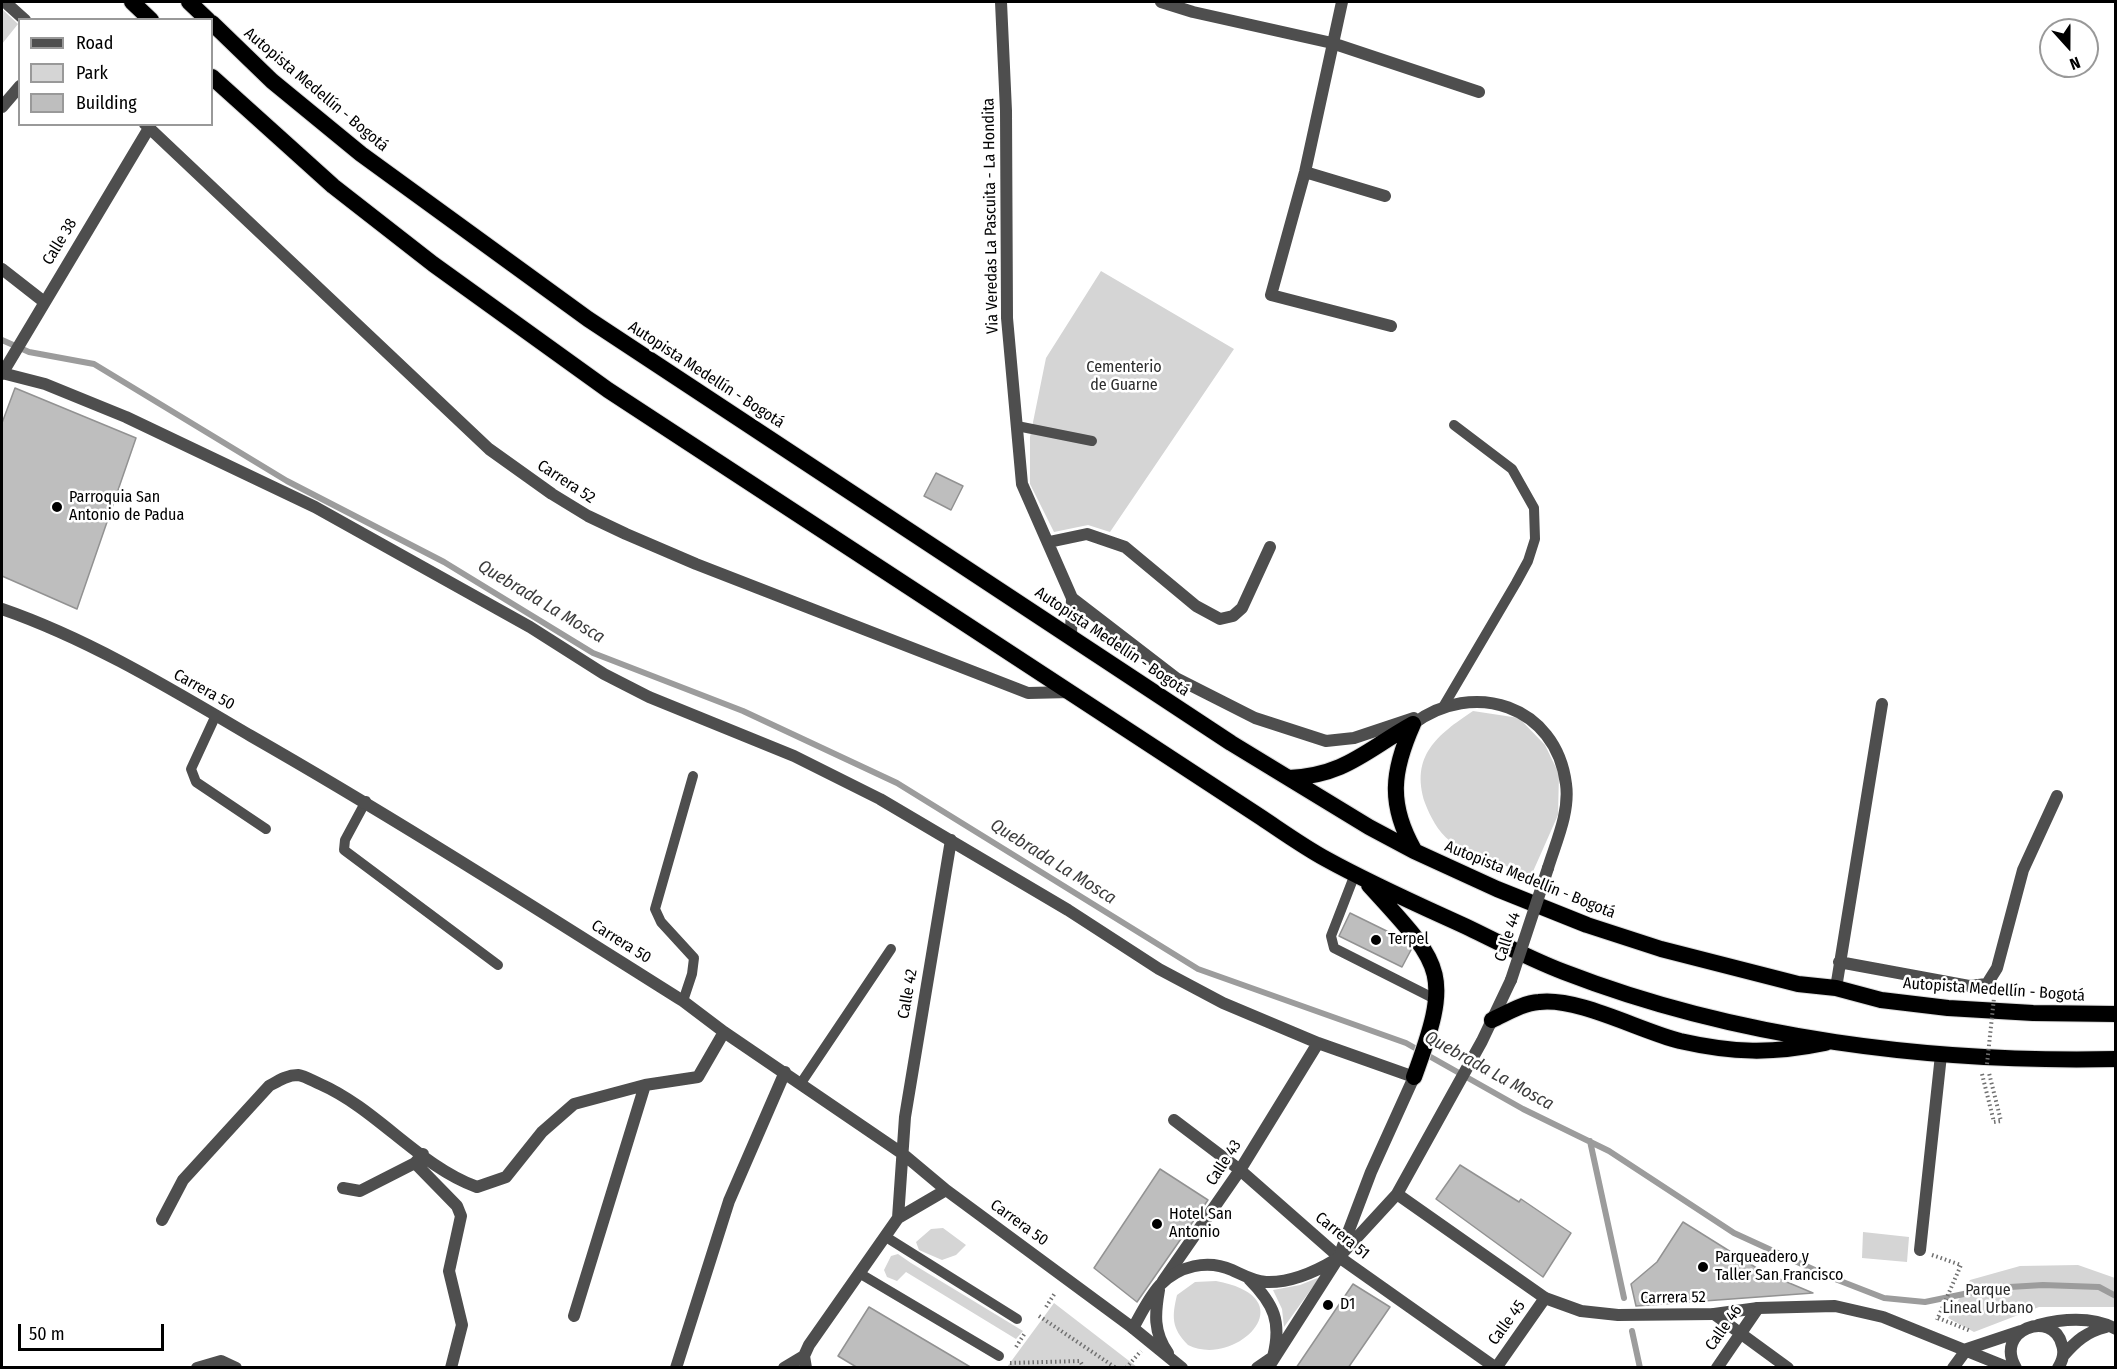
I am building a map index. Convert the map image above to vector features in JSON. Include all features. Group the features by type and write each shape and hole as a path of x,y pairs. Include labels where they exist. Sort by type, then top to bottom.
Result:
{"highway":[{"path":"132,2 149,18"},
{"path":"189,2 206,18"},
{"name":"Autopista Medellín - Bogotá","path":"213,24 272,81 361,154 588,319 1289,778 1414,851 1497,890 1598,929 1746,972 1798,984 1836,988 1881,1000 1948,1008 2074,1015 2115,1014"},
{"path":"213,78 333,186 516,324 609,390 1270,824 1359,876 1562,972 1722,1019 1836,1040 1941,1054 2115,1059"},
{"path":"1289,778 1322,775 1348,765 1381,742 1413,724"},
{"path":"1413,724 1403,747 1395,782 1395,799 1398,818 1414,851"},
{"path":"1359,876 1420,940 1431,960 1437,980 1434,1018 1415,1072"},
{"path":"1492,1020 1527,1005 1555,1002 1679,1041 1758,1053 1791,1050 1836,1040"}],"street":[{"path":"5,2 24,18"},
{"name":"Via Veredas La Pascuita - La Hondita","path":"1001,2 1006,111 1007,318 1022,484 1072,598 1071,635"},
{"path":"1161,2 1193,12 1332,43 1479,92"},
{"path":"1342,2 1305,172 1271,295 1391,326"},
{"path":"2,106 18,88"},
{"name":"Carrera 52","path":"147,126 489,448 552,494 588,516 696,564 1028,693 1072,692"},
{"name":"Calle 38","path":"4,370 147,126"},
{"path":"1305,172 1385,196"},
{"path":"2,269 43,301"},
{"path":"4,370 126,417 315,507 530,627 613,679 649,697 794,756 880,799 1068,910 1159,969 1223,1003 1318,1043 1415,1072"},
{"path":"1049,542 1087,534 1125,547 1196,606 1220,619 1233,616 1242,608 1270,547"},
{"path":"1072,598 1176,678 1265,722 1326,741 1354,738 1428,713"},
{"name":"Carrera 50","path":"2,609 78,641 216,715 366,801 683,1001 724,1032 903,1154 946,1190 1179,1365"},
{"name":"Calle 44","path":"1270,1362 1339,1257 1396,1194 1482,1041 1511,980 1566,807 1566,784 1553,747 1544,734 1522,712 1506,705 1474,700 1443,707 1428,713 1413,724"},
{"path":"1836,988 1882,704"},
{"path":"1839,962 1969,986 1987,984 1997,968 2023,870 2057,796"},
{"name":"Calle 42","path":"898,1218 905,1117 951,840"},
{"path":"162,1220 183,1179 269,1086 284,1077 300,1075 335,1091 419,1159 455,1179 477,1187 506,1177 542,1132 574,1104 645,1085 698,1077 724,1032"},
{"name":"Calle 43","path":"1132,1328 1240,1170 1318,1043"},
{"path":"1920,1251 1941,1054"},
{"path":"676,1368 729,1201 785,1072"},
{"name":"Calle 44","path":"1339,1257 1371,1172 1415,1072"},
{"path":"574,1316 645,1085"},
{"name":"Carrera 51","path":"1174,1120 1240,1170 1339,1257 1496,1367"},
{"path":"343,1188 360,1191 419,1159"},
{"path":"419,1159 457,1206 460,1216 448,1271 462,1325 451,1368"},
{"path":"783,1368 805,1362 859,1273 898,1218 946,1190"},
{"name":"Carrera 52","path":"1396,1194 1545,1298 1581,1311 1618,1315 1713,1314 1758,1308 1835,1306 1883,1317 1967,1349 2009,1368"},
{"path":"1179,1365 1161,1343 1154,1319 1160,1286 1185,1267 1208,1264 1229,1269 1249,1279 1266,1282 1288,1279 1319,1269 1339,1257"},
{"path":"1249,1279 1265,1295 1275,1315 1278,1337 1270,1362 1257,1368"},
{"name":"Calle 45","path":"1496,1367 1545,1298"},
{"name":"Calle 46","path":"1717,1368 1758,1308"},
{"path":"1713,1314 1788,1368"},
{"path":"1953,1368 1967,1349 2034,1326 2059,1320 2085,1320 2113,1327"},
{"path":"2034,1326 2050,1329 2061,1340 2061,1362"},
{"path":"2061,1362 2083,1336 2113,1327"},
{"path":"2016,1368 2011,1349 2021,1331"},
{"path":"197,1368 221,1361 236,1368"}],"lane":[{"path":"1443,707 1516,583 1528,561 1535,539 1534,508 1512,469 1454,425"},
{"path":"1017,426 1092,441"},
{"path":"216,715 191,769 196,782 266,829"},
{"path":"683,1001 692,974 694,958 661,922 655,909 693,776"},
{"path":"366,801 345,840 344,850 498,965"},
{"path":"1359,876 1331,936 1334,948 1437,1000"},
{"path":"801,1083 891,949"},
{"path":"885,1237 1017,1319"},
{"path":"859,1273 1003,1359"}],"path":[{"path":"1981,1071 1994,1122 2001,1121 1987,1064 1996,980"},
{"path":"1920,1251 1961,1265 1938,1318"},
{"path":"1046,1307 1055,1293"},
{"path":"1039,1316 1116,1368"},
{"path":"1016,1347 1025,1333"},
{"path":"1003,1359 1080,1361 1084,1368"}],"green space":[{"path":"2,9 18,24 2,44"},
{"name":"Cementerio de Guarne","path":"1101,271 1234,349 1110,532 1088,525 1054,532 1030,484 1030,437 1046,358"},
{"path":"1473,711 1519,718 1545,745 1559,774 1558,815 1531,876 1450,841 1435,824 1425,803 1421,787 1421,772 1430,748 1448,729"},
{"path":"943,1228 966,1245 956,1255 942,1260 919,1250 916,1242 931,1229"},
{"path":"1863,1232 1909,1237 1907,1262 1862,1258"},
{"path":"898,1254 1023,1331 1016,1339 906,1272 897,1281 887,1277 884,1270 891,1256"},
{"name":"Parque Lineal Urbano","path":"2078,1265 2115,1278 2115,1307 2039,1307 1974,1332 1948,1318 1970,1280 2020,1266"},
{"path":"1320,1277 1284,1327 1282,1309 1273,1290 1300,1285"},
{"path":"1216,1281 1243,1290 1257,1302 1260,1315 1254,1328 1242,1340 1225,1348 1207,1350 1188,1345 1178,1333 1174,1321 1177,1295 1195,1282"},
{"path":"1054,1303 1137,1367 1007,1367"}],"building":[{"name":"Parroquia San Antonio de Padua","path":"15,388 136,438 77,609 2,576 2,423"},
{"path":"936,473 963,486 951,510 924,496"},
{"name":"Terpel","path":"1350,913 1403,939 1411,950 1402,967 1339,936"},
{"path":"1460,1165 1519,1202 1521,1199 1571,1233 1543,1277 1436,1199"},
{"name":"Hotel San Antonio","path":"1160,1169 1208,1200 1137,1302 1094,1268"},
{"name":"Parqueadero y Taller San Francisco","path":"1683,1222 1763,1272 1813,1293 1636,1306 1631,1284 1657,1262"},
{"path":"1353,1284 1390,1307 1348,1368 1296,1368"},
{"path":"869,1307 972,1368 858,1368 838,1356"}],"waterway":[{"name":"Quebrada La Mosca","path":"2,340 29,352 94,364 287,481 444,562 593,653 743,711 897,783 1198,969 1406,1043 1523,1109 1609,1151 1734,1233 1830,1277 1884,1298 1925,1302 1993,1288 2043,1285 2099,1287 2116,1296"},
{"path":"1590,1141 1624,1298"},
{"path":"1632,1331 1640,1368"}],"place":[{"name":"Parroquia San Antonio de Padua","path":"57,507"},
{"name":"Terpel","path":"1376,940"},
{"name":"Hotel San Antonio","path":"1157,1224"},
{"name":"Parqueadero y Taller San Francisco","path":"1703,1267"},
{"name":"D1","path":"1328,1305"}]}
